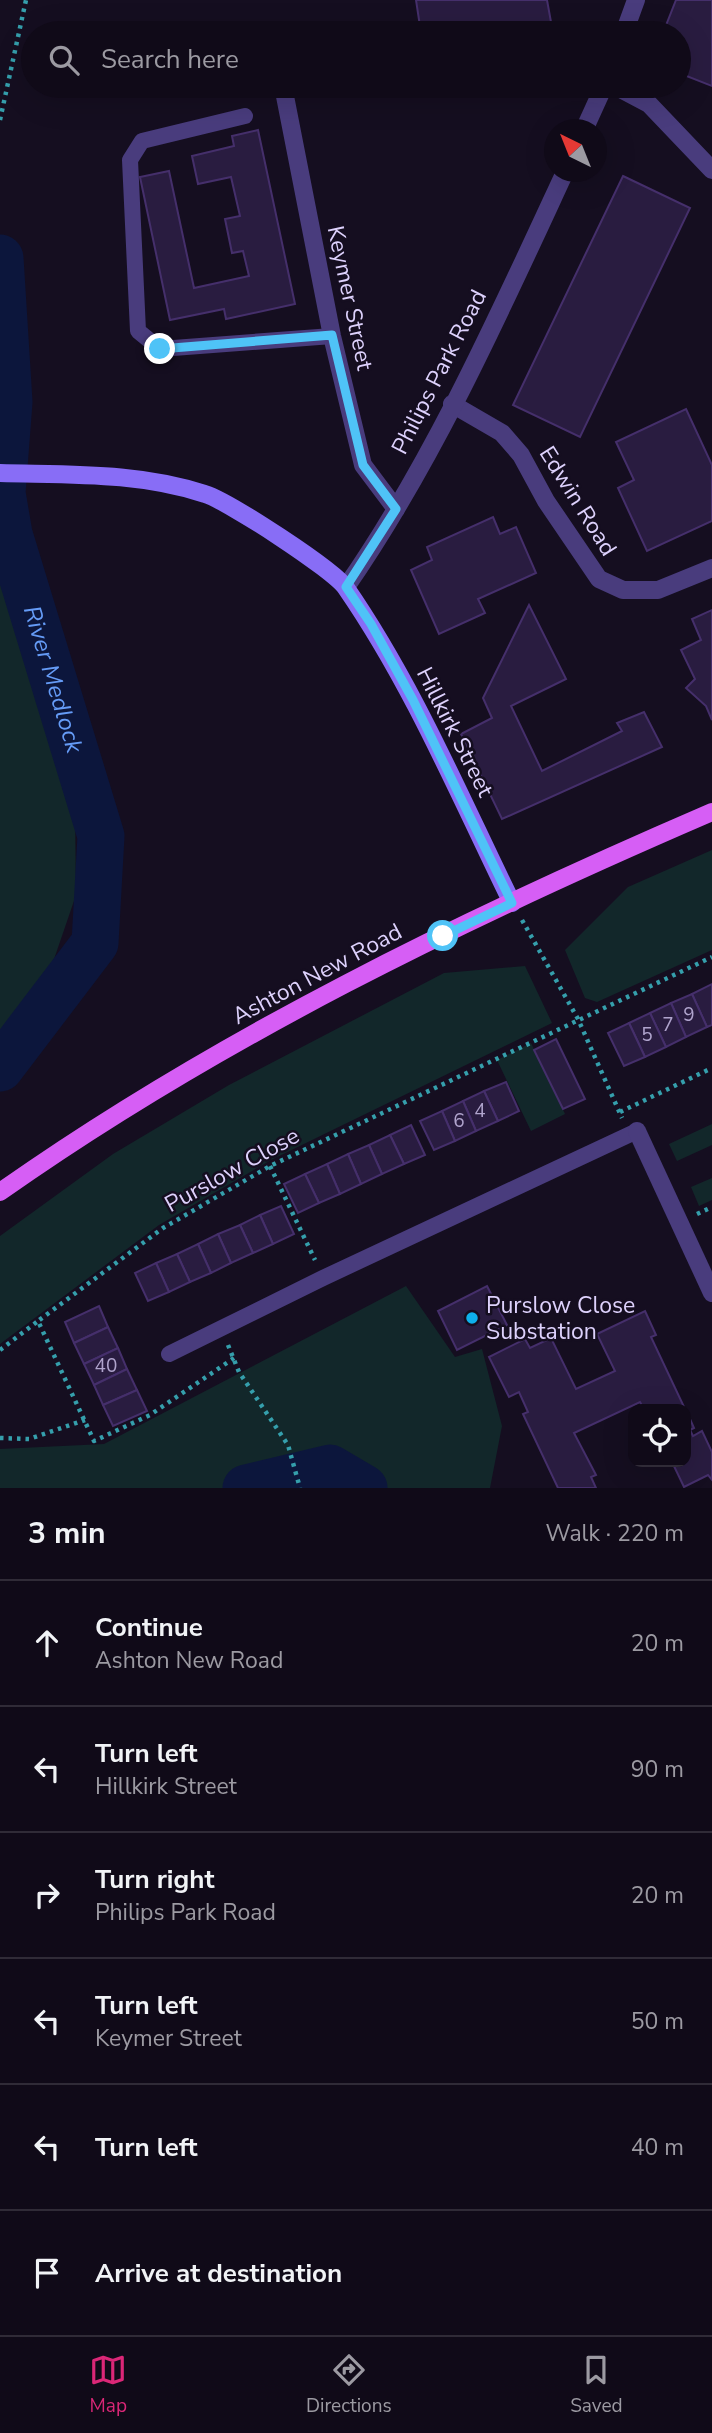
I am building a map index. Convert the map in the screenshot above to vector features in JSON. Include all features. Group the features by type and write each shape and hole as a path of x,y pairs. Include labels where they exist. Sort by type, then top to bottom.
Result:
{"main road":[{"name":"Ashton New Road","path":"0,1192 71,1142 182,1072 512,903 712,812"}],"street":[{"path":"628,21 636,0"},
{"name":"Keymer Street","path":"285,98 332,335 363,465 396,509"},
{"path":"589,119 599,98"},
{"path":"638,98 649,104 712,170"},
{"name":"Philips Park Road","path":"346,587 396,509 452,404 560,182"},
{"name":"Edwin Road","path":"452,404 502,433 521,455 546,501 599,579 623,590 659,590 712,568"},
{"path":"0,473 102,475 165,483 208,495 248,516 346,587"},
{"name":"Hillkirk Street","path":"346,587 371,624 413,700 512,903"},
{"path":"634,1133 712,1293"}],"lane":[{"path":"245,116 142,141 130,160 138,331 160,349 332,335"},
{"path":"169,1354 323,1278 634,1133"}],"path":[{"path":"22,21 26,0"},
{"path":"0,120 21,27"},
{"path":"512,903 578,1019 620,1112 634,1133"},
{"name":"Purslow Close","path":"0,1350 163,1228 270,1166 712,957"},
{"path":"620,1112 712,1068"},
{"path":"270,1166 323,1278"},
{"path":"38,1321 94,1441 150,1415 234,1357"},
{"path":"239,1372 288,1445 300,1488"},
{"path":"0,1438 29,1439 85,1420"}],"green space":[{"path":"0,576 75,810 76,895 52,965 0,1034"},
{"path":"712,850 712,950 597,1002 585,998 565,950 628,887"},
{"path":"525,966 552,1023 271,1160 159,1225 0,1344 0,1236 113,1154 229,1085 444,973"},
{"path":"531,1043 565,1114 531,1131 497,1060"},
{"path":"712,1124 712,1145 677,1161 669,1144"},
{"path":"712,1178 712,1200 699,1206 691,1187"},
{"path":"406,1286 455,1357 482,1349 502,1426 490,1488 0,1488 0,1449 104,1444"}],"building":[{"path":"416,0 547,0 551,21 419,21"},
{"path":"676,0 712,0 712,86 691,78 691,21 668,21"},
{"path":"258,130 295,304 226,319 224,309 170,320 140,177 169,171 194,288 249,276 243,251 232,253 225,219 240,216 231,177 198,184 192,156 234,146 232,136"},
{"path":"623,176 690,208 580,437 513,405"},
{"path":"686,409 712,465 712,521 647,551 618,488 634,480 616,442"},
{"path":"493,517 500,534 516,527 536,573 478,599 485,613 439,634 411,570 432,560 427,547"},
{"path":"529,605 566,679 511,706 542,771 622,731 617,723 644,712 662,747 502,819 461,734 492,718 483,698"},
{"path":"712,610 712,720 706,706 686,688 695,679 681,650 701,640 692,619"},
{"path":"712,984 712,1025 707,1027 692,994"},
{"path":"692,994 707,1027 686,1037 671,1003"},
{"path":"671,1003 686,1037 666,1047 650,1013"},
{"path":"650,1013 666,1047 645,1057 629,1023"},
{"path":"629,1023 645,1057 624,1066 608,1033"},
{"path":"556,1039 585,1099 563,1109 534,1050"},
{"path":"506,1082 519,1111 498,1121 484,1091"},
{"path":"484,1091 498,1121 476,1131 463,1101"},
{"path":"463,1101 476,1131 455,1141 442,1111"},
{"path":"442,1111 455,1141 434,1150 420,1121"},
{"path":"411,1125 425,1155 404,1164 390,1135"},
{"path":"390,1135 404,1164 382,1174 369,1145"},
{"path":"369,1145 382,1174 361,1184 348,1154"},
{"path":"348,1154 361,1184 340,1194 327,1164"},
{"path":"327,1164 340,1194 319,1203 305,1174"},
{"path":"305,1174 319,1203 298,1213 284,1184"},
{"path":"281,1206 294,1234 273,1244 260,1215"},
{"path":"260,1215 273,1244 253,1253 240,1225"},
{"path":"240,1225 253,1253 231,1263 218,1234"},
{"path":"218,1234 231,1263 211,1273 198,1244"},
{"path":"198,1244 211,1273 190,1282 177,1254"},
{"path":"177,1254 190,1282 169,1292 156,1263"},
{"path":"156,1263 169,1292 148,1301 135,1273"},
{"name":"Purslow Close Substation","path":"487,1286 507,1325 457,1350 438,1311"},
{"path":"99,1306 108,1327 74,1343 65,1322"},
{"path":"645,1311 656,1335 651,1337 683,1404 628,1404 628,1408 574,1433 596,1475 591,1477 596,1488 558,1488 523,1414 528,1412 519,1392 509,1397 489,1357 525,1339 530,1348 551,1338 576,1389 615,1371 597,1334"},
{"path":"108,1327 118,1348 84,1364 74,1343"},
{"path":"118,1348 127,1369 94,1385 84,1364"},
{"path":"127,1369 137,1390 103,1405 94,1385"},
{"path":"137,1390 147,1411 113,1426 103,1405"},
{"path":"702,1431 712,1452 712,1480 708,1475 684,1487 674,1467 691,1467 691,1432 693,1436"}],"waterway":[{"name":"River Medlock","path":"0,258 9,402 2,493 9,534 101,836 95,943 0,1068"},
{"name":"River Medlock","path":"246,1488 330,1468 364,1488"}],"place":[{"name":"Purslow Close Substation","path":"472,1318"}],"route":[{"path":"160,349 332,335 363,465 396,509 373,550 346,587 371,624 413,700 512,903 443,936"}]}
